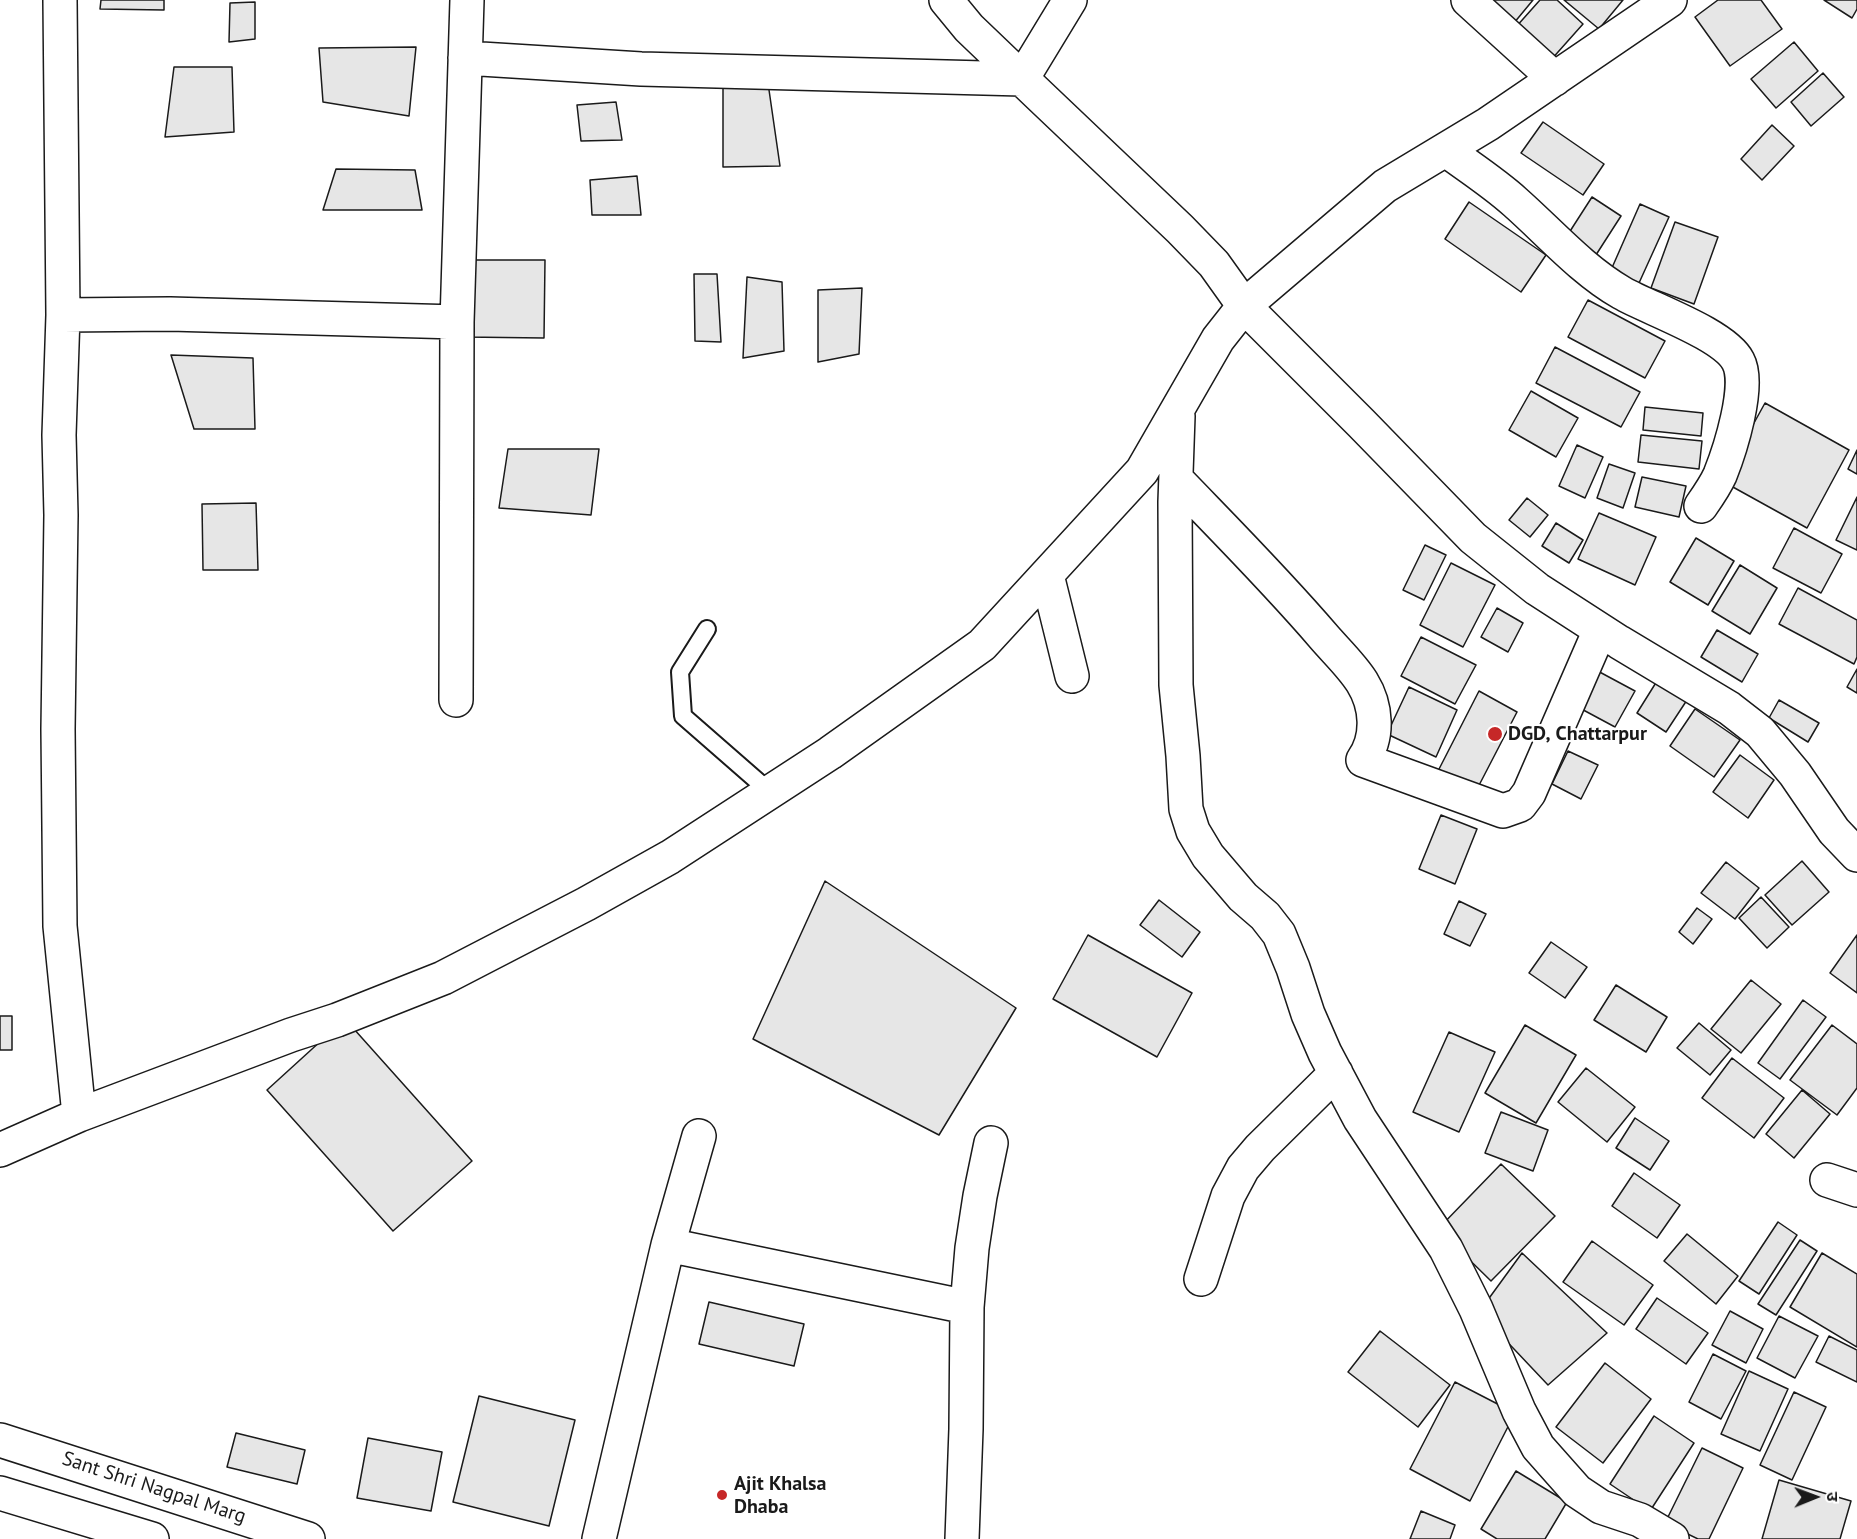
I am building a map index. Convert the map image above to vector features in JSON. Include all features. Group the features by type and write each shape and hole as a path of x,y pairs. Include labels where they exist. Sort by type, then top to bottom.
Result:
{"street":[{"path":"60,0 63,315 58,729 60,926 79,1115"},
{"path":"456,700 457,322 467,0"},
{"path":"945,0 969,28 1180,229 1214,264 1244,306 1473,538 1537,589 1729,708 1760,732 1795,774 1834,831 1857,855"},
{"path":"1022,79 1070,0"},
{"path":"1468,0 1555,79"},
{"path":"0,1150 79,1115 291,1035 337,1020 443,978 586,904 661,862 830,753 982,645 1047,575 1142,471 1218,339 1244,306 1385,186 1488,124 1670,0"},
{"path":"465,58 640,69 1022,79"},
{"path":"1446,150 1513,200 1568,252 1620,292 1708,335 1725,346 1739,361 1743,387 1736,428 1720,476 1701,506"},
{"path":"63,315 170,314 457,322"},
{"path":"1178,407 1176,685 1184,756 1186,809 1193,831 1208,856 1279,934 1308,1014 1336,1073 1360,1119 1446,1249 1476,1310 1519,1411 1538,1447 1577,1491 1601,1507 1641,1520 1672,1539"},
{"path":"1176,479 1302,611 1363,682 1373,708 1375,728 1371,750 1363,760 1503,812 1520,805 1529,793 1600,630"},
{"path":"1047,575 1072,676"},
{"path":"1201,1279 1228,1196 1243,1168 1260,1148 1336,1073"},
{"path":"599,1539 668,1245 699,1136"},
{"path":"962,1539 967,1307 974,1238 991,1143"},
{"path":"668,1245 967,1307"},
{"name":"Sant Shri Nagpal Marg","path":"0,1440 261,1522 308,1539"},
{"path":"0,1493 152,1539"}],"lane":[{"path":"707,629 680,672 683,716 770,792"}],"building":[{"path":"101,0 164,0 164,10 100,9"},
{"path":"1493,0 1533,0 1509,29 1486,9"},
{"path":"1540,0 1557,0 1583,24 1550,61 1515,28"},
{"path":"1564,0 1623,0 1599,29"},
{"path":"1718,0 1761,0 1782,29 1730,66 1695,17"},
{"path":"1824,0 1857,0 1857,9 1852,18"},
{"path":"255,2 255,39 229,42 230,3"},
{"path":"1794,42 1818,71 1776,108 1751,79"},
{"path":"416,47 409,116 323,102 319,48"},
{"path":"174,67 232,67 234,132 165,137"},
{"path":"1823,73 1844,97 1811,126 1791,102"},
{"path":"723,78 768,83 780,166 723,167"},
{"path":"616,102 622,140 581,141 577,105"},
{"path":"1543,122 1604,164 1583,195 1521,153"},
{"path":"1772,125 1794,146 1762,180 1741,159"},
{"path":"336,169 415,170 422,210 323,210"},
{"path":"637,176 641,215 592,215 590,180"},
{"path":"1592,197 1621,216 1594,258 1565,239"},
{"path":"1469,202 1546,255 1521,292 1445,239"},
{"path":"1640,204 1669,217 1639,283 1611,270"},
{"path":"1675,222 1718,237 1694,304 1651,288"},
{"path":"464,260 545,260 544,338 464,337"},
{"path":"694,274 717,274 721,342 695,341"},
{"path":"747,277 782,282 784,351 743,358"},
{"path":"862,288 859,354 818,362 818,290"},
{"path":"1588,300 1665,341 1645,378 1568,337"},
{"path":"1555,347 1640,392 1621,427 1536,383"},
{"path":"171,355 253,358 255,429 194,429"},
{"path":"1531,391 1578,418 1556,457 1509,430"},
{"path":"1765,403 1849,450 1807,528 1722,481"},
{"path":"1645,407 1703,413 1701,436 1643,430"},
{"path":"1641,435 1702,441 1699,469 1638,462"},
{"path":"1577,445 1603,457 1585,498 1559,486"},
{"path":"508,449 599,449 591,515 499,508"},
{"path":"1857,450 1857,474 1848,469"},
{"path":"1609,464 1635,473 1623,508 1597,498"},
{"path":"1642,477 1686,486 1679,517 1635,507"},
{"path":"1857,497 1857,550 1836,540"},
{"path":"1527,498 1548,515 1530,537 1509,520"},
{"path":"256,503 258,570 203,570 202,504"},
{"path":"1599,513 1656,537 1635,585 1578,559"},
{"path":"1556,523 1583,540 1569,563 1542,546"},
{"path":"1794,528 1842,554 1821,593 1773,568"},
{"path":"1696,538 1734,561 1708,605 1670,582"},
{"path":"1425,545 1446,555 1424,600 1403,590"},
{"path":"1451,563 1495,585 1463,647 1420,625"},
{"path":"1740,565 1777,588 1750,634 1712,611"},
{"path":"1798,588 1857,620 1857,657 1854,664 1779,624"},
{"path":"1497,608 1523,623 1508,652 1481,637"},
{"path":"1717,630 1758,654 1742,682 1701,657"},
{"path":"1421,637 1476,665 1455,704 1401,676"},
{"path":"1594,669 1635,691 1615,727 1574,705"},
{"path":"1857,669 1857,693 1847,687"},
{"path":"1657,681 1687,700 1666,732 1637,713"},
{"path":"1409,687 1457,710 1436,757 1387,734"},
{"path":"1479,691 1517,712 1475,793 1437,773"},
{"path":"1779,700 1819,723 1808,742 1769,718"},
{"path":"1695,709 1740,740 1714,777 1670,746"},
{"path":"1568,751 1598,765 1581,799 1552,784"},
{"path":"1740,755 1774,780 1748,818 1713,792"},
{"path":"1441,815 1477,829 1455,884 1419,869"},
{"path":"1802,861 1829,892 1792,925 1765,895"},
{"path":"1726,862 1759,888 1735,919 1701,893"},
{"path":"825,881 1016,1008 939,1135 753,1039"},
{"path":"1761,897 1789,927 1767,948 1739,918"},
{"path":"1159,900 1200,932 1182,957 1140,925"},
{"path":"1459,901 1486,914 1470,946 1444,934"},
{"path":"1697,908 1712,919 1693,944 1679,932"},
{"path":"1088,935 1192,993 1157,1057 1053,999"},
{"path":"1857,935 1857,993 1830,973"},
{"path":"1551,942 1587,967 1565,998 1529,973"},
{"path":"1751,980 1781,1004 1741,1053 1711,1029"},
{"path":"1616,985 1667,1017 1646,1052 1594,1020"},
{"path":"1803,1000 1826,1017 1780,1079 1758,1063"},
{"path":"0,1016 12,1016 12,1050 0,1050"},
{"path":"345,1019 472,1161 393,1231 267,1090"},
{"path":"1699,1023 1731,1050 1710,1075 1677,1048"},
{"path":"1525,1025 1576,1055 1536,1123 1485,1093"},
{"path":"1832,1025 1857,1044 1857,1088 1837,1115 1790,1080"},
{"path":"1449,1032 1495,1052 1459,1132 1413,1112"},
{"path":"1732,1058 1784,1098 1754,1138 1702,1098"},
{"path":"1586,1068 1635,1107 1607,1142 1558,1102"},
{"path":"1802,1090 1830,1114 1794,1158 1766,1134"},
{"path":"1501,1112 1548,1130 1533,1171 1485,1153"},
{"path":"1635,1118 1669,1141 1650,1170 1616,1148"},
{"path":"1501,1164 1555,1216 1491,1281 1438,1229"},
{"path":"1634,1173 1680,1205 1657,1238 1612,1206"},
{"path":"1778,1222 1797,1235 1759,1294 1739,1281"},
{"path":"1687,1234 1738,1276 1716,1304 1664,1261"},
{"path":"1800,1240 1817,1251 1776,1315 1758,1304"},
{"path":"1592,1241 1653,1285 1624,1325 1563,1282"},
{"path":"1522,1253 1607,1333 1548,1385 1479,1312"},
{"path":"1822,1253 1857,1274 1857,1347 1790,1307"},
{"path":"1657,1298 1708,1333 1686,1364 1636,1329"},
{"path":"709,1302 804,1324 794,1366 699,1344"},
{"path":"1730,1311 1763,1329 1746,1363 1712,1345"},
{"path":"1779,1316 1818,1336 1795,1378 1757,1358"},
{"path":"1380,1331 1450,1385 1418,1427 1348,1372"},
{"path":"1829,1336 1857,1350 1857,1382 1816,1362"},
{"path":"1713,1354 1746,1371 1721,1419 1689,1402"},
{"path":"1605,1363 1651,1399 1603,1463 1556,1427"},
{"path":"1749,1371 1788,1389 1760,1451 1721,1434"},
{"path":"1455,1382 1515,1413 1470,1501 1410,1469"},
{"path":"1794,1392 1826,1407 1792,1480 1760,1465"},
{"path":"479,1396 575,1420 549,1526 453,1502"},
{"path":"1654,1416 1694,1443 1650,1511 1610,1484"},
{"path":"236,1433 305,1450 297,1484 227,1467"},
{"path":"368,1438 442,1452 431,1511 357,1498"},
{"path":"1702,1448 1743,1468 1709,1539 1698,1539 1665,1523"},
{"path":"1516,1471 1567,1502 1545,1539 1497,1539 1481,1529"},
{"path":"1779,1480 1851,1501 1840,1539 1762,1539"},
{"path":"1421,1511 1455,1525 1450,1539 1410,1539"}],"place":[{"name":"DGD, Chattarpur","path":"1495,734"},
{"name":"Ajit Khalsa Dhaba","path":"722,1495"}]}
